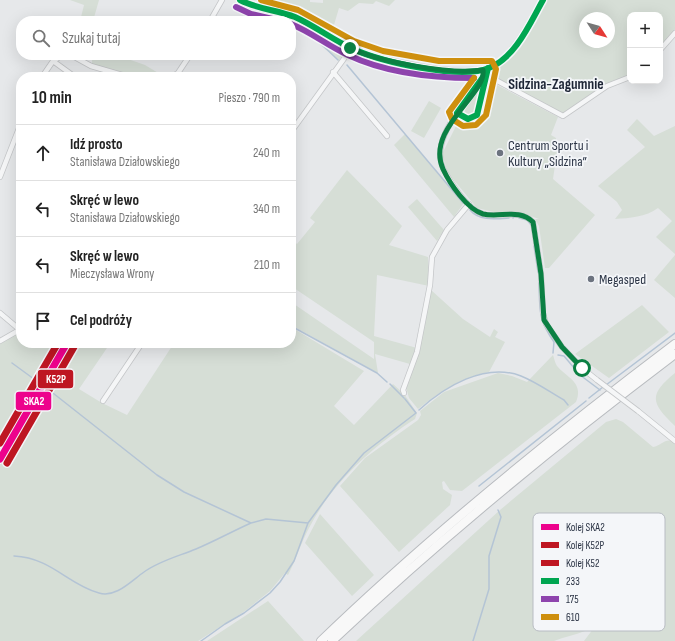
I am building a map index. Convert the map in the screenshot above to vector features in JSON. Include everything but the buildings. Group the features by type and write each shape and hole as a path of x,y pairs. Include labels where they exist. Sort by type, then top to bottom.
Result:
{"highway":[{"path":"321,641 400,568 487,492 579,418 675,344"},
{"path":"332,641 395,582 480,508 580,427 675,354"}],"street":[{"path":"213,16 222,0"},
{"path":"240,0 257,7 290,16"},
{"path":"543,0 509,52 485,72 480,84 457,113 441,142 440,158 443,169 448,178 476,211 484,214 517,214 526,217 533,222 542,283 543,313 546,324 562,347 586,371 675,441"},
{"path":"296,18 351,48 376,58 429,67 485,72 564,116 607,86 627,78"},
{"path":"662,48 675,33"},
{"path":"296,126 351,48"},
{"path":"80,60 91,66 112,72"},
{"path":"179,72 187,60"},
{"path":"45,72 53,61 68,72"},
{"path":"333,72 387,136"},
{"path":"457,113 468,118 477,115 485,72"},
{"path":"0,177 16,136"},
{"path":"404,393 403,390 417,352 430,285 432,257 447,230 469,204"},
{"path":"0,313 16,327"},
{"path":"0,340 16,332"},
{"path":"103,401 139,348"}],"shaded area":[{"path":"70,0 99,0 94,16 81,16 84,5"},
{"path":"264,0 310,0 310,2 323,3 323,0 395,0 389,6 376,1 373,4 359,3 348,11 339,8 331,35 300,15 262,6"},
{"path":"547,0 675,0 675,29 663,43 663,12 627,12 627,76 605,84 562,114 497,79 491,73 514,53"},
{"path":"265,11 281,16 261,16"},
{"path":"296,20 343,47 342,55 339,61 296,24"},
{"path":"92,60 131,60 145,65 157,72 117,72 92,65"},
{"name":"Centrum Sportu i Kultury „Sidzina”","path":"495,84 558,117 551,135 556,138 557,151 553,179 595,215 549,268 545,268 539,226 535,219 539,219 519,212 494,212 477,208 448,173 442,154 459,120 473,124 478,121"},
{"path":"481,86 475,114 471,116 466,115 464,107"},
{"path":"429,101 441,108 424,138 411,131"},
{"path":"637,119 654,136 675,126 675,254 656,237 672,221 658,208 643,215 615,219 622,210 617,202 598,186 645,147 627,130"},
{"path":"405,134 463,204 454,217 394,145"},
{"path":"347,170 402,226 389,245 428,257 429,286 377,275 374,336 417,348 410,364 375,354 378,373 296,328 296,305 374,359 374,342 296,289 296,243 297,244 315,222 310,218"},
{"path":"417,199 444,230 437,241 408,207"},
{"path":"675,255 675,298 654,280"},
{"path":"431,290 463,319 490,337 494,329 498,332 495,337 505,342 489,372 460,381 418,409 409,398 406,387"},
{"path":"642,305 669,332 609,378 575,354"},
{"path":"296,330 364,371 334,406 354,425 393,384 404,394 417,413 415,419 384,441 355,467 330,496 309,528 288,575 285,573 270,591 245,611 198,641 0,641 0,463 66,348 107,348 79,389 102,403 127,415 171,348 296,348"},
{"path":"16,334 16,348 58,348 0,450 0,342"},
{"path":"553,355 557,366 576,385 578,395 576,402 462,491 450,490 444,481 442,482 443,489 452,495 450,505 399,552 340,486 365,458 418,420 421,415 420,411 444,392 498,373 512,376 527,382"},
{"path":"675,373 675,426 661,411 657,405 656,399 660,387"},
{"path":"616,419 623,422 653,447 669,440 675,443 675,641 584,641 592,631 665,631 665,513 533,513 533,631 585,631 554,641 356,641 500,510 606,422"},
{"path":"320,514 374,575 352,596 305,543"},
{"path":"268,601 304,641 207,641"}],"waterway":[{"path":"298,24 312,36"},
{"path":"315,38 338,60"},
{"path":"347,65 463,203"},
{"path":"470,210 474,214 483,218 509,218"},
{"path":"519,218 527,220 532,226"},
{"path":"534,246 538,272"},
{"path":"539,283 542,321 554,342 553,353"},
{"path":"296,329 377,373 387,382"},
{"path":"606,385 675,333"},
{"path":"558,355 564,356 580,375 600,390"},
{"path":"12,363 38,382"},
{"path":"419,410 429,401 453,385 466,379 493,372 507,372 527,378 564,400 568,405"},
{"path":"390,384 404,398"},
{"path":"44,386 157,475 184,492 251,523"},
{"path":"589,398 603,387"},
{"path":"201,641 244,613 270,593 280,582 294,561 308,523 336,485 364,453 416,413 405,399"},
{"path":"479,486 586,401"},
{"path":"473,641 489,589 489,556 501,517 498,510"},
{"path":"14,556 39,561 78,584 88,589 105,594 123,588 156,565 190,552 251,523 266,519 308,523"}],"rail line":[{"name":"K52","path":"0,443 55,348"},
{"name":"SKA2","path":"0,459 64,348"},
{"name":"K52P","path":"7,463 73,348"}],"transit line":[{"name":"233","path":"240,0 292,16"},
{"name":"610","path":"261,0 298,10 354,41 383,51 439,61 492,61 496,69 486,115 476,125 463,126 452,119 449,112 474,78"},
{"name":"233","path":"296,18 353,49 382,59 441,71 476,71 489,68 499,63 515,48 543,0"},
{"name":"175","path":"236,7 260,16"},
{"name":"175","path":"296,26 348,55 378,66 409,73 442,77 474,78"},
{"name":"233","path":"457,113 468,119 477,115 488,68"},
{"name":"233","path":"457,113 483,77"}],"place":[{"name":"Centrum Sportu i Kultury „Sidzina”","path":"500,153"},
{"name":"Megasped","path":"591,279"}],"district":[{"name":"Sidzina-Zagumnie","path":"556,84"}],"route":[{"path":"350,48 376,58 418,66 463,71 483,70 480,84 463,105 441,142 441,164 448,178 458,192 476,211 484,214 497,215 517,214 529,218 533,222 541,274 544,320 562,347 582,368"}]}
